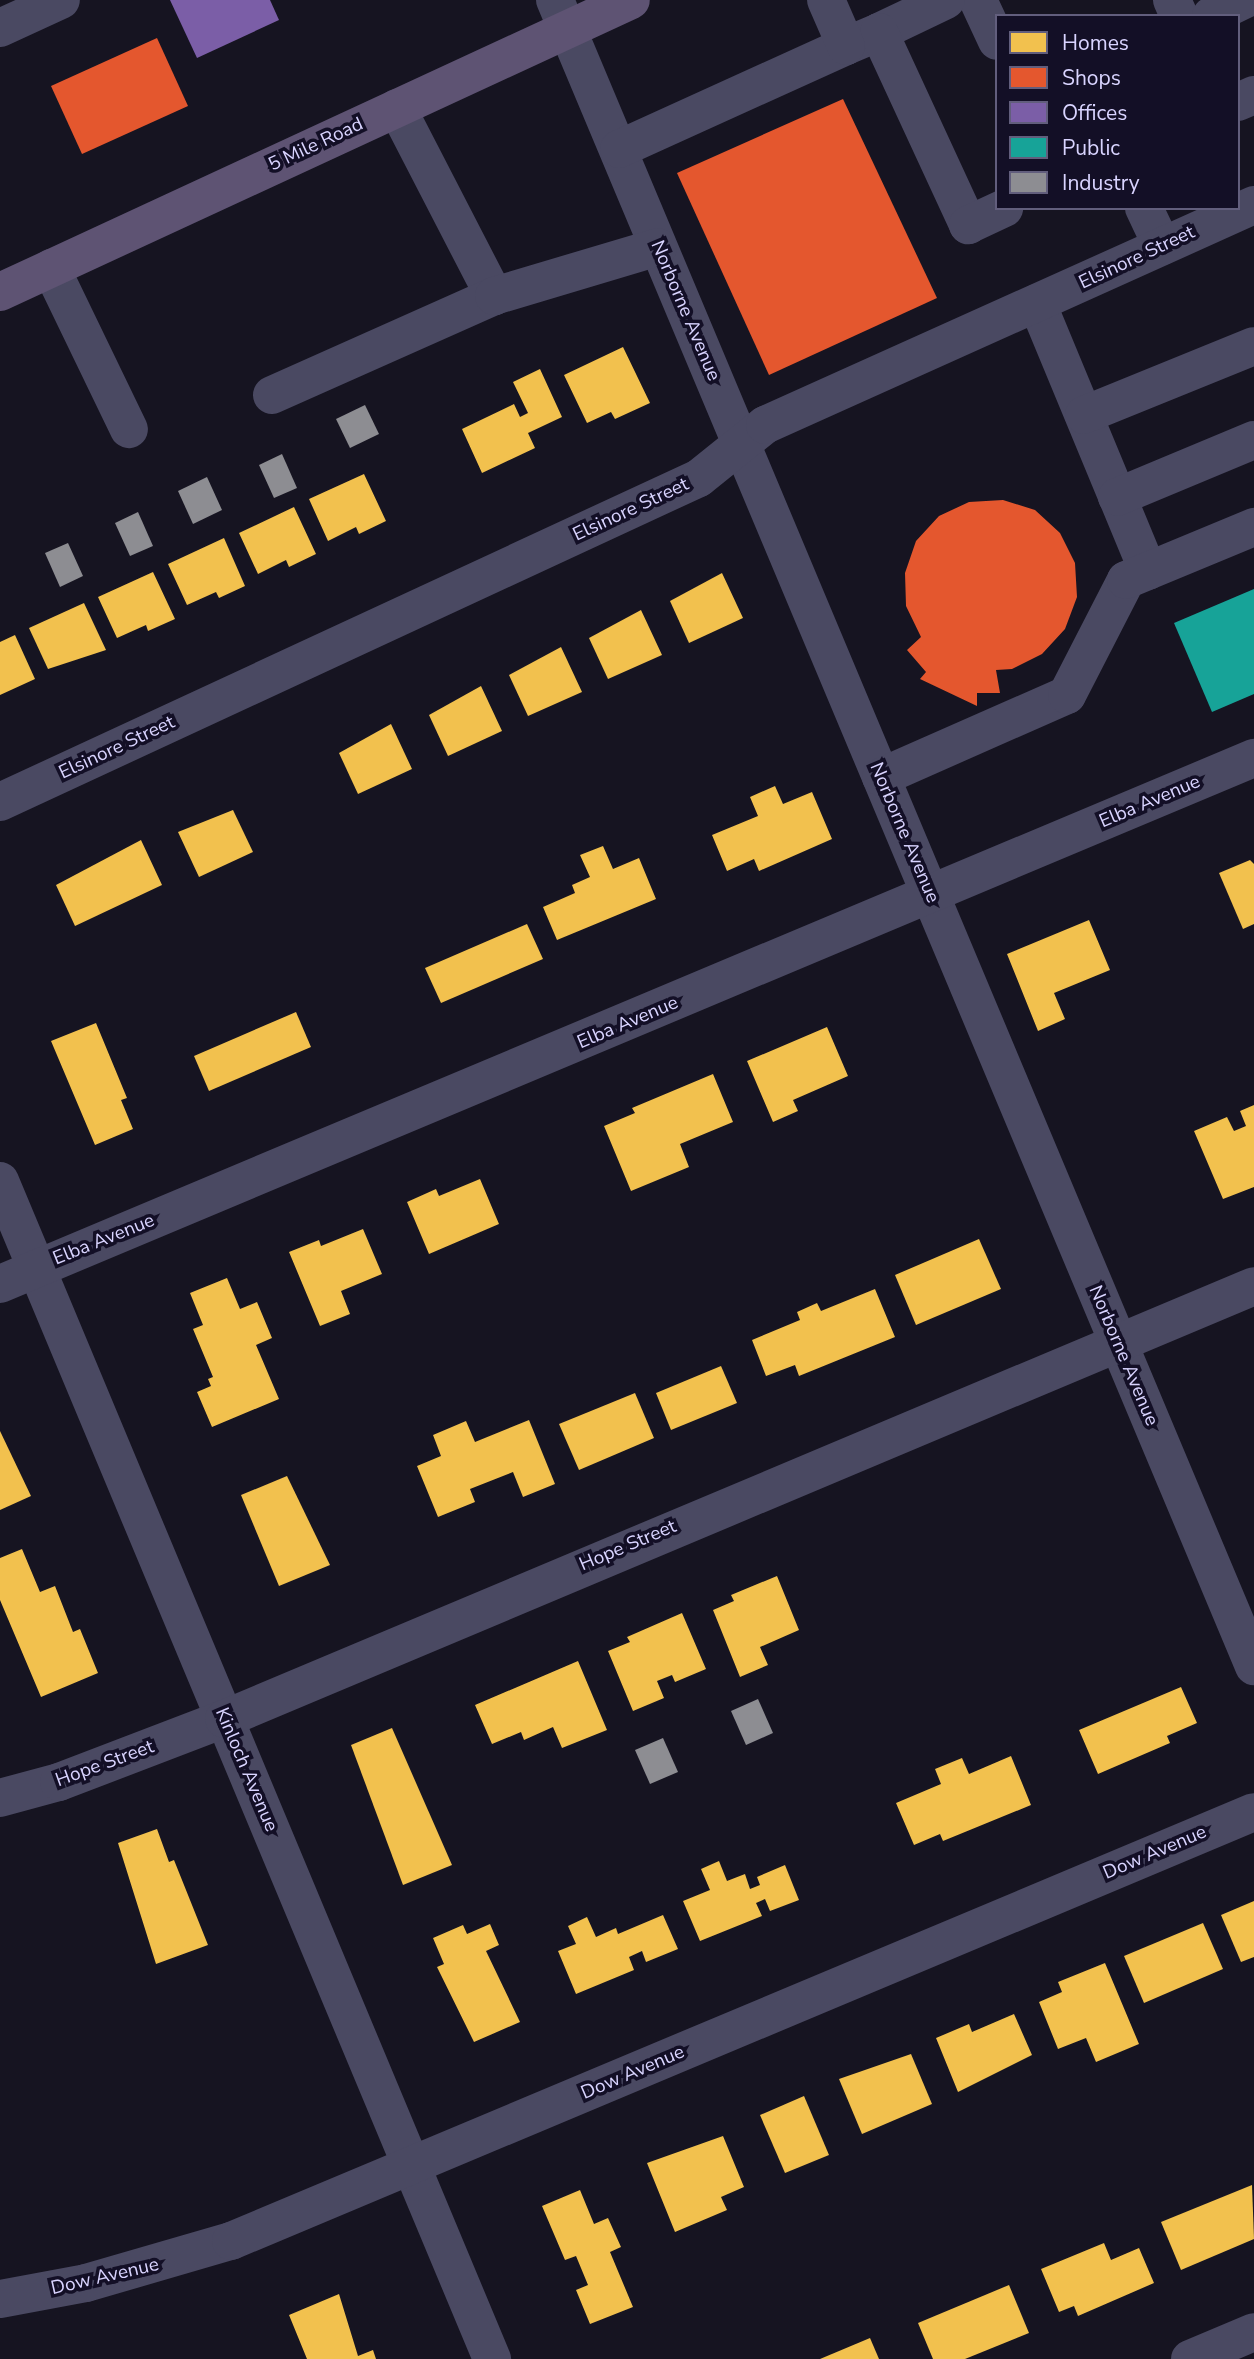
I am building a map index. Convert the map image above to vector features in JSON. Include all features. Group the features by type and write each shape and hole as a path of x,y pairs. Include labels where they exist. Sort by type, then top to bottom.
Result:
{"main road":[{"name":"5 Mile Road","path":"0,292 397,108 561,14 631,0"}],"street":[{"path":"0,28 61,0"},
{"path":"826,0 862,39 968,225 1000,210"},
{"path":"619,149 946,0"},
{"path":"978,0 995,37"},
{"path":"1215,14 1244,0"},
{"name":"Norborne Avenue","path":"561,14 1254,1666"},
{"path":"397,108 494,296"},
{"name":"Elsinore Street","path":"0,802 699,478 765,425 1254,205"},
{"path":"1145,210 1162,246"},
{"path":"272,395 494,296 658,247"},
{"path":"51,268 129,429"},
{"path":"1037,303 1148,571"},
{"path":"1084,415 1254,346"},
{"path":"1118,497 1254,440"},
{"path":"881,777 1067,695 1126,580 1254,527"},
{"name":"Elba Avenue","path":"0,1284 931,897 1254,758"},
{"name":"Kinloch Avenue","path":"0,1181 224,1719 414,2165 492,2359"},
{"name":"Hope Street","path":"0,1798 59,1782 224,1719 1254,1286"},
{"name":"Dow Avenue","path":"0,2299 169,2261 231,2241 1254,1812"},
{"path":"1190,2359 1254,2332"}],"building: Homes":[{"path":"623,347 650,403 615,419 611,412 587,423 564,375"},
{"path":"540,369 562,417 528,433 535,448 482,473 462,429 514,404 520,417 528,413 513,382"},
{"path":"364,474 386,521 359,534 356,527 328,541 309,499"},
{"path":"294,507 316,554 289,567 286,560 258,574 239,533"},
{"path":"224,538 245,586 219,598 216,592 187,605 168,564"},
{"path":"153,572 175,619 148,631 146,625 117,638 98,597"},
{"path":"722,573 743,618 689,643 670,601"},
{"path":"84,603 106,650 48,669 29,628"},
{"path":"641,610 662,655 608,679 589,638"},
{"path":"15,635 35,679 0,695 0,642"},
{"path":"561,647 582,692 528,716 509,675"},
{"path":"481,686 502,731 448,756 429,715"},
{"path":"391,724 412,769 358,794 339,753"},
{"path":"775,786 783,804 812,792 832,839 759,871 754,859 727,871 712,835 758,816 750,797"},
{"path":"233,810 253,852 199,877 178,832"},
{"path":"141,840 162,885 75,926 56,885"},
{"path":"603,846 613,869 639,858 656,899 557,940 543,907 575,893 572,885 590,877 580,855"},
{"path":"1250,860 1254,864 1254,924 1243,929 1219,873"},
{"path":"1089,920 1110,970 1054,993 1065,1019 1038,1031 1007,954"},
{"path":"527,924 543,959 441,1003 425,968"},
{"path":"296,1012 311,1047 209,1091 194,1056"},
{"path":"96,1023 127,1098 121,1100 133,1129 95,1145 51,1041"},
{"path":"827,1027 848,1076 793,1100 798,1111 773,1122 747,1061"},
{"path":"713,1074 733,1122 680,1144 689,1167 631,1191 604,1126 635,1113 632,1108"},
{"path":"1254,1105 1254,1187 1223,1199 1194,1131 1227,1117 1234,1131 1246,1126 1240,1111"},
{"path":"480,1179 499,1224 429,1254 407,1202 436,1189 439,1196"},
{"path":"363,1229 382,1274 341,1291 350,1314 320,1326 289,1252 319,1240 321,1246"},
{"path":"979,1239 1001,1289 916,1325 895,1275"},
{"path":"227,1278 240,1309 257,1302 272,1338 256,1345 279,1399 212,1427 197,1392 211,1386 208,1379 213,1377 193,1329 203,1325 190,1293"},
{"path":"875,1289 895,1337 799,1376 795,1365 766,1376 752,1340 800,1320 797,1312 817,1303 821,1311"},
{"path":"721,1366 737,1403 671,1430 656,1393"},
{"path":"635,1393 654,1438 579,1470 559,1424"},
{"path":"529,1420 555,1484 523,1497 513,1472 470,1489 475,1502 438,1517 417,1466 441,1456 433,1435 466,1421 475,1442"},
{"path":"0,1431 31,1496 0,1510"},
{"path":"287,1476 330,1565 279,1586 241,1495"},
{"path":"22,1549 40,1592 55,1586 73,1632 80,1629 98,1673 41,1697 0,1600 0,1558"},
{"path":"777,1576 799,1630 760,1647 768,1665 740,1677 713,1610 734,1601 731,1595"},
{"path":"682,1613 706,1669 675,1682 672,1675 657,1681 664,1698 633,1711 608,1651 630,1642 627,1637"},
{"path":"578,1661 607,1730 562,1748 553,1727 524,1740 521,1732 492,1744 475,1705"},
{"path":"1181,1687 1197,1723 1167,1736 1170,1743 1098,1774 1079,1730"},
{"path":"392,1728 452,1865 403,1885 351,1745"},
{"path":"1011,1756 1031,1805 943,1841 940,1834 914,1845 896,1803 941,1784 935,1769 962,1758 969,1774"},
{"path":"157,1829 169,1862 174,1860 208,1945 156,1964 118,1843"},
{"path":"719,1861 727,1881 745,1874 750,1889 760,1885 757,1877 785,1865 799,1900 770,1911 765,1899 756,1903 762,1916 700,1941 683,1901 710,1890 701,1869"},
{"path":"1254,1901 1254,1957 1241,1962 1221,1915"},
{"path":"663,1915 678,1949 646,1962 642,1951 629,1957 634,1970 576,1994 558,1951 576,1944 568,1926 587,1917 596,1937 616,1928 618,1934"},
{"path":"1203,1923 1223,1969 1144,2003 1124,1956"},
{"path":"490,1924 499,1945 486,1951 520,2022 474,2042 437,1967 444,1964 433,1938 463,1925 467,1934"},
{"path":"1105,1963 1139,2044 1096,2062 1086,2038 1058,2049 1039,2002 1062,1992 1058,1982"},
{"path":"1014,2014 1032,2055 958,2092 936,2038 969,2024 972,2032"},
{"path":"911,2054 932,2104 862,2134 839,2079"},
{"path":"804,2096 829,2155 785,2173 760,2115"},
{"path":"723,2136 744,2187 721,2197 727,2210 675,2232 647,2163"},
{"path":"1252,2185 1254,2239 1181,2270 1161,2222"},
{"path":"580,2190 594,2224 608,2218 621,2247 610,2252 633,2307 590,2324 576,2290 588,2285 576,2256 565,2260 542,2206"},
{"path":"1104,2243 1111,2260 1139,2248 1154,2283 1078,2316 1074,2306 1059,2312 1041,2269"},
{"path":"1009,2285 1029,2333 965,2359 933,2359 918,2323"},
{"path":"339,2294 358,2356 373,2350 376,2359 307,2359 289,2315"},
{"path":"870,2338 879,2359 820,2359"}],"building: Shops":[{"path":"157,38 188,106 82,154 51,86"},
{"path":"843,99 937,298 769,375 677,173"},
{"path":"1003,500 1035,510 1060,533 1075,563 1077,597 1065,629 1042,654 1012,669 996,670 1000,693 977,693 977,706 920,679 926,672 907,650 921,637 906,606 905,573 916,541 939,516 969,502"}],"building: Offices":[{"path":"170,0 270,0 279,20 197,58"}],"building: Public":[{"path":"1254,589 1254,694 1212,712 1174,623"}],"building: Industry":[{"path":"365,405 379,434 350,448 336,419"},
{"path":"282,454 297,488 274,498 259,465"},
{"path":"207,477 222,510 193,524 178,491"},
{"path":"138,512 153,546 130,556 115,523"},
{"path":"68,543 83,576 60,587 45,553"},
{"path":"758,1699 773,1733 746,1745 731,1711"},
{"path":"663,1738 678,1772 650,1784 635,1750"}]}
